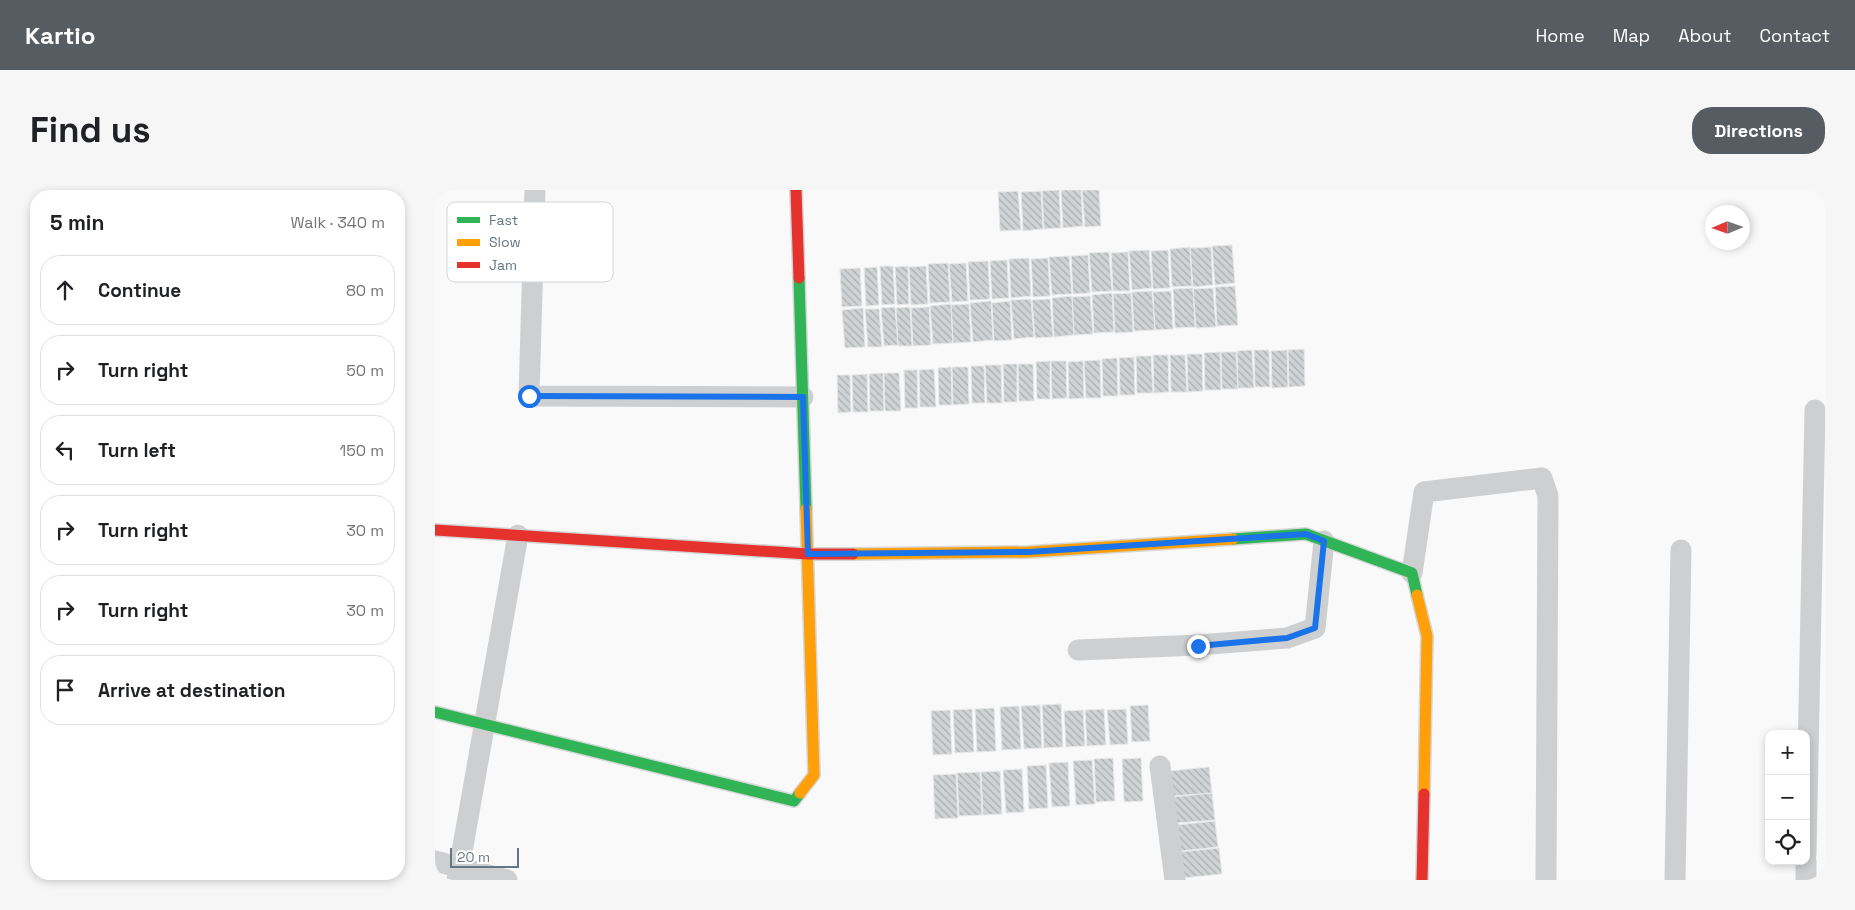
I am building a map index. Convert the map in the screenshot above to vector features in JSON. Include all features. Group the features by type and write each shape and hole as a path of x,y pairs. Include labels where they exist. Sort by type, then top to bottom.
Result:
{"street":[{"path":"435,712 484,726 794,801 814,776 796,190"},
{"path":"532,282 529,396 803,397"},
{"path":"1807,820 1815,410"},
{"path":"1422,880 1427,636 1412,573 1425,492 1542,478 1548,496 1546,880"},
{"path":"435,530 808,554 1028,552 1306,534 1412,573"},
{"path":"458,874 518,535"},
{"path":"1078,650 1198,646 1287,638 1315,628 1324,541"},
{"path":"1675,880 1681,550"},
{"path":"1160,766 1175,880"},
{"path":"435,861 458,874 507,880"},
{"path":"1806,865 1806,880"}],"building":[{"path":"1059,190 1061,228 1044,229 1042,191"},
{"path":"1061,190 1081,190 1083,226 1063,228"},
{"path":"1082,190 1099,190 1101,226 1085,227"},
{"path":"1018,191 1021,230 1000,231 998,192"},
{"path":"1041,191 1043,229 1023,231 1021,192"},
{"path":"1232,245 1235,283 1215,285 1212,246"},
{"path":"1190,247 1192,286 1172,287 1170,249"},
{"path":"1211,247 1213,285 1193,287 1190,248"},
{"path":"1149,250 1152,288 1132,290 1129,251"},
{"path":"1168,250 1170,288 1153,289 1151,251"},
{"path":"1109,252 1112,291 1092,292 1089,253"},
{"path":"1128,252 1130,291 1113,291 1111,253"},
{"path":"1088,255 1090,293 1073,294 1071,256"},
{"path":"1069,256 1072,294 1052,295 1049,257"},
{"path":"1029,258 1031,296 1011,298 1009,259"},
{"path":"1048,258 1050,296 1033,297 1031,259"},
{"path":"1007,260 1009,298 992,299 990,261"},
{"path":"988,261 990,299 970,300 968,262"},
{"path":"948,263 950,302 930,303 928,264"},
{"path":"966,263 968,301 952,302 949,264"},
{"path":"880,266 893,266 895,304 882,305"},
{"path":"908,266 909,304 897,305 895,267"},
{"path":"926,266 928,304 911,305 909,267"},
{"path":"877,267 879,305 866,306 864,268"},
{"path":"860,268 862,306 842,307 840,269"},
{"path":"1235,286 1238,325 1217,326 1215,287"},
{"path":"1193,288 1195,327 1175,328 1173,289"},
{"path":"1213,288 1216,327 1196,328 1193,289"},
{"path":"1152,291 1155,330 1134,331 1132,292"},
{"path":"1171,291 1173,329 1155,330 1153,292"},
{"path":"1112,293 1114,332 1094,333 1092,295"},
{"path":"1131,293 1133,332 1115,333 1113,294"},
{"path":"1072,296 1074,335 1054,337 1052,298"},
{"path":"1090,296 1093,334 1074,335 1072,297"},
{"path":"1031,299 1034,337 1014,339 1011,300"},
{"path":"1050,299 1053,337 1035,338 1032,300"},
{"path":"991,301 993,340 973,342 970,303"},
{"path":"1010,301 1012,340 994,341 992,303"},
{"path":"951,304 953,343 933,344 930,306"},
{"path":"969,304 971,342 953,343 951,305"},
{"path":"895,307 898,345 884,346 881,308"},
{"path":"910,307 912,346 898,346 896,308"},
{"path":"929,307 931,345 913,346 911,308"},
{"path":"863,308 865,347 845,348 842,310"},
{"path":"865,309 879,309 882,347 868,347"},
{"path":"1304,349 1305,386 1289,387 1288,350"},
{"path":"1252,350 1254,388 1238,388 1237,351"},
{"path":"1254,350 1269,350 1270,387 1255,387"},
{"path":"1287,350 1288,387 1272,388 1271,351"},
{"path":"1220,352 1221,390 1205,390 1204,353"},
{"path":"1221,352 1236,352 1238,389 1222,389"},
{"path":"1187,354 1202,354 1203,391 1188,392"},
{"path":"1153,355 1168,355 1169,392 1154,393"},
{"path":"1170,355 1185,355 1187,392 1171,392"},
{"path":"1136,356 1151,356 1153,393 1137,393"},
{"path":"1134,357 1135,395 1120,395 1119,358"},
{"path":"1117,358 1118,396 1103,396 1102,359"},
{"path":"1100,360 1101,398 1086,398 1084,361"},
{"path":"1050,361 1050,399 1037,399 1036,362"},
{"path":"1051,361 1066,361 1067,398 1052,399"},
{"path":"1083,361 1084,398 1069,399 1068,362"},
{"path":"1003,364 1017,364 1017,402 1004,402"},
{"path":"1018,364 1033,364 1034,401 1019,401"},
{"path":"985,365 1001,365 1002,403 987,403"},
{"path":"971,366 984,366 985,403 972,403"},
{"path":"951,367 952,405 939,405 938,368"},
{"path":"952,367 968,367 969,404 953,405"},
{"path":"934,369 936,407 920,407 919,370"},
{"path":"904,370 917,370 918,408 905,408"},
{"path":"883,373 884,411 870,411 869,374"},
{"path":"884,373 899,373 901,411 885,411"},
{"path":"867,374 868,412 853,412 852,375"},
{"path":"837,375 850,375 851,412 838,413"},
{"path":"1061,704 1063,747 1044,748 1042,705"},
{"path":"1040,705 1042,748 1024,749 1021,706"},
{"path":"1148,705 1150,741 1132,742 1130,706"},
{"path":"1019,706 1021,749 1002,750 1000,707"},
{"path":"994,708 996,751 977,752 975,709"},
{"path":"972,709 974,752 955,753 953,710"},
{"path":"1104,709 1106,745 1087,746 1085,710"},
{"path":"1126,709 1128,744 1110,745 1107,710"},
{"path":"950,710 952,754 933,755 931,711"},
{"path":"1083,710 1085,746 1066,747 1064,711"},
{"path":"1113,758 1115,801 1096,802 1094,759"},
{"path":"1141,758 1143,801 1124,802 1122,759"},
{"path":"1092,760 1095,804 1076,805 1073,761"},
{"path":"1068,762 1070,806 1052,807 1049,763"},
{"path":"1046,765 1048,808 1029,809 1027,766"},
{"path":"1209,767 1212,793 1173,796 1170,771"},
{"path":"1022,769 1024,812 1006,813 1003,770"},
{"path":"1000,771 1002,814 983,815 981,772"},
{"path":"980,772 982,815 959,816 957,773"},
{"path":"956,774 958,818 935,819 933,775"},
{"path":"1212,793 1215,820 1176,823 1174,797"},
{"path":"1215,821 1218,847 1180,851 1177,825"},
{"path":"1219,848 1222,874 1183,878 1180,852"}],"traffic: fast":[{"path":"799,278 806,509"},
{"path":"1233,539 1306,534 1412,573 1417,595"},
{"path":"435,712 794,801 800,793"}],"traffic: slow":[{"path":"800,793 814,775 806,509"},
{"path":"853,554 1028,552 1233,539"},
{"path":"1417,595 1427,636 1424,794"}],"traffic: jam":[{"path":"796,190 799,278"},
{"path":"435,530 808,554 853,554"},
{"path":"1422,880 1424,794"}],"route":[{"path":"529,396 803,397 808,554 1028,552 1306,534 1324,541 1315,628 1287,638 1198,646"}]}
